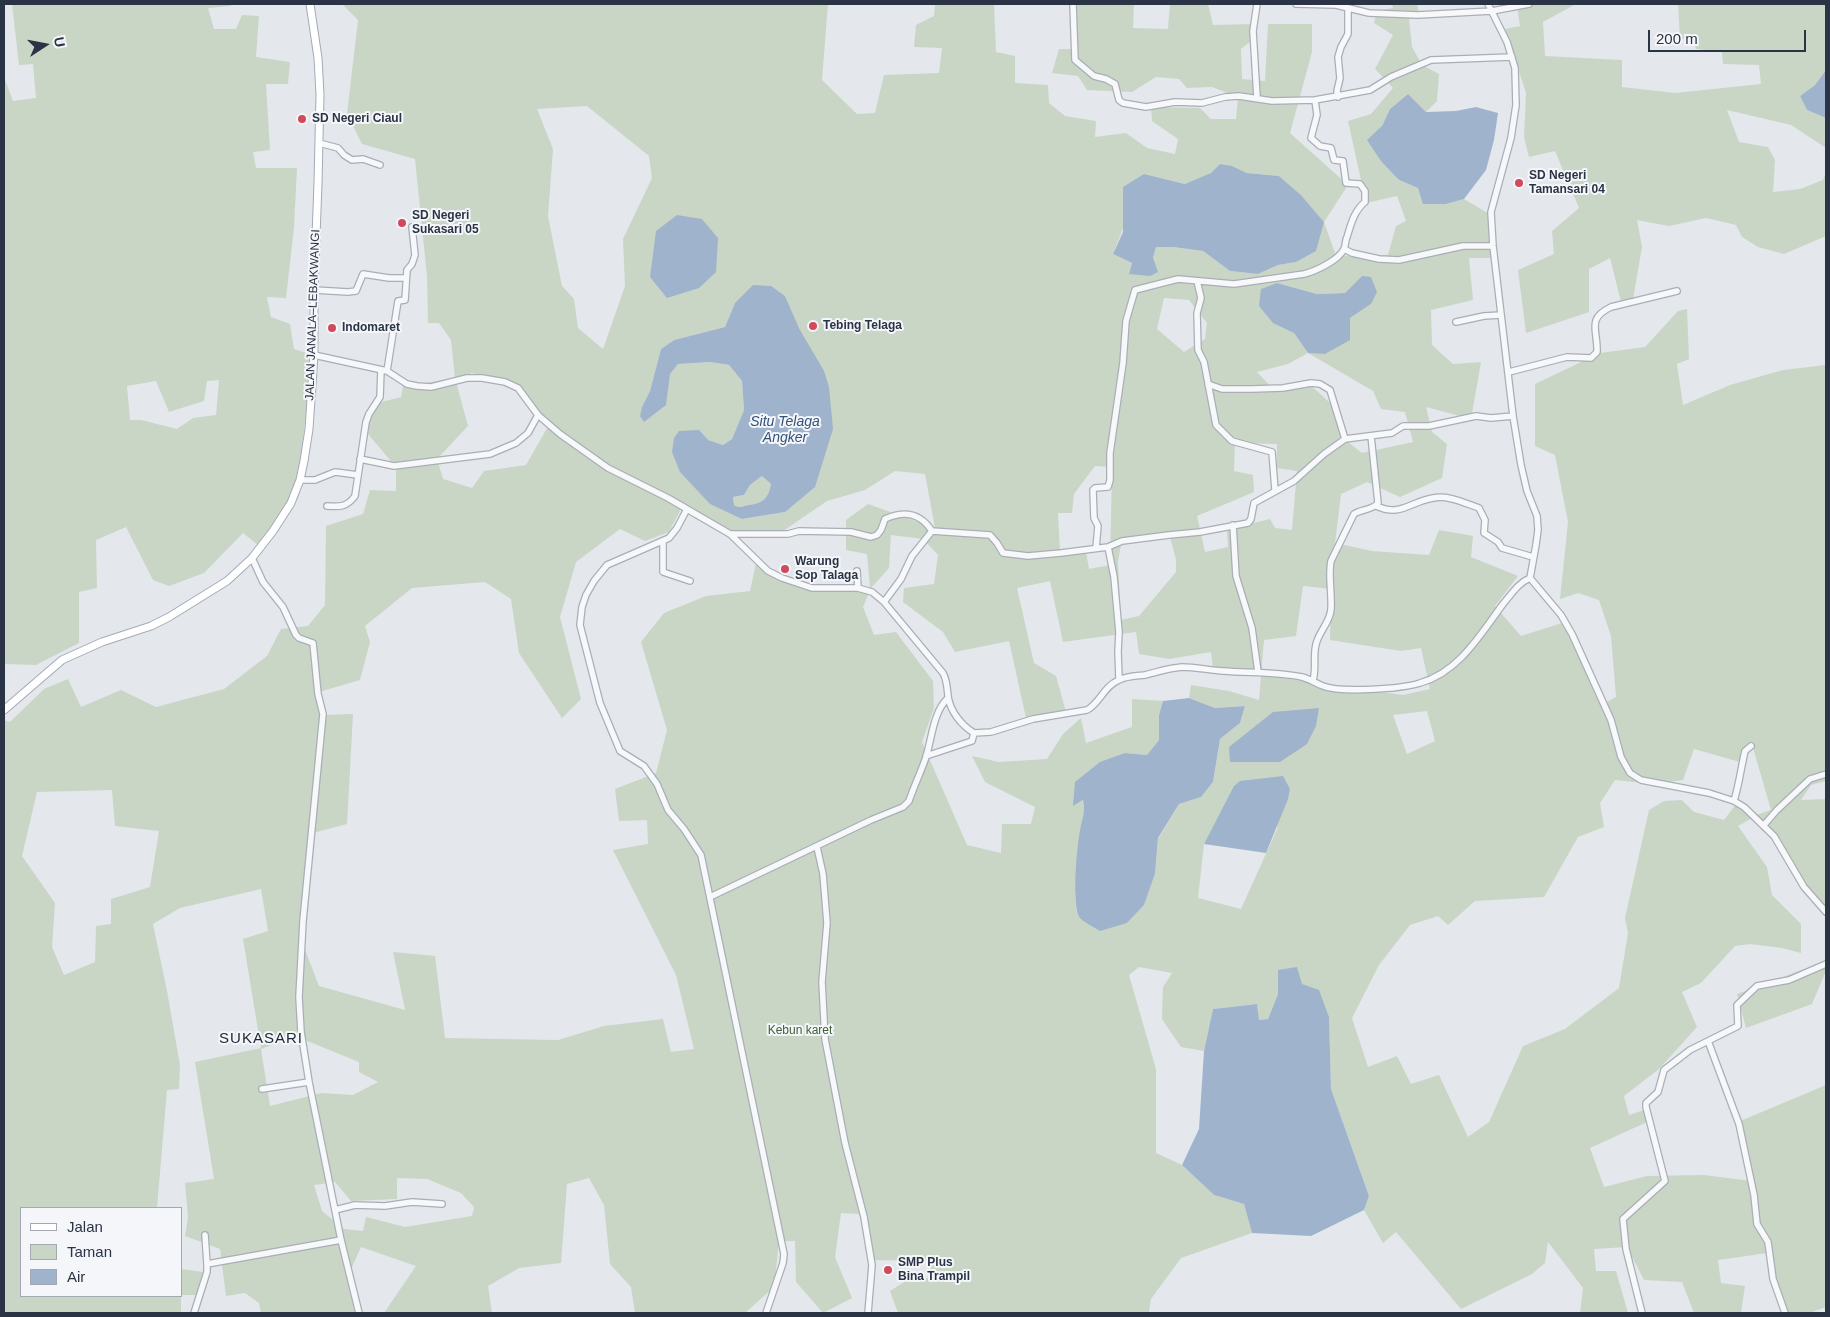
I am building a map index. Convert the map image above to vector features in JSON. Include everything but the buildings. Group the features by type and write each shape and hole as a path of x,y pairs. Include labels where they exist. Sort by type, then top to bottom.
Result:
{"main road":[{"name":"JALAN JANALA–LEBAKWANGI","path":"4,710 62,660 102,642 151,626 227,581 252,558 273,531 291,503 300,480 309,429 314,355 314,290 319,143 318,58 310,4"}],"street":[{"path":"1073,4 1075,60 1094,76 1115,84 1119,100 1123,103 1146,107 1175,102 1202,103 1232,96 1257,97 1272,101 1316,100 1338,97 1370,90 1392,77 1431,60 1512,57"},
{"path":"1257,4 1253,31 1257,97"},
{"path":"1296,4 1336,5 1369,13 1418,15 1492,12 1529,4"},
{"path":"314,355 384,371 407,384 417,386 431,386 466,378 482,378 505,382 518,388 538,415 560,434 608,468 730,534 762,566 782,578 812,588 858,588 872,592 884,602 943,673 946,679 948,698 960,721 967,729 974,733 990,732 1033,719 1087,710 1094,707 1109,685 1119,679 1182,667 1301,677 1313,680 1323,686 1344,689 1400,688 1421,683 1440,676 1454,665 1468,651 1516,588 1530,578 1537,538 1537,516 1521,466 1513,416 1493,246 1491,212 1508,152 1516,105 1515,68 1507,42 1488,4"},
{"path":"1338,97 1337,92 1340,78 1338,57 1348,34 1348,8"},
{"path":"1096,548 1098,526 1094,518 1093,490 1095,488 1108,487 1110,480 1110,453 1123,363 1126,321 1136,290 1178,279 1234,284 1304,274 1314,272 1344,249 1353,217 1358,208 1365,202 1365,191 1360,184 1346,183 1343,161 1334,160 1331,148 1320,146 1311,138 1317,115 1316,100"},
{"path":"319,143 338,148 352,160 363,159 380,165"},
{"path":"327,506 344,507 355,496 366,422 380,397 398,301 405,300 406,270 412,264 415,254 412,227"},
{"path":"1344,249 1379,259 1399,260 1463,246 1493,246"},
{"path":"314,290 356,291 363,274 389,278 406,278"},
{"path":"1197,281 1201,298 1196,313 1198,350 1204,362 1216,425 1232,441 1272,452 1275,490"},
{"path":"1508,372 1568,357 1592,358 1597,352 1594,325 1596,318 1602,312 1611,307 1677,291"},
{"path":"1456,322 1484,316 1501,315"},
{"path":"1208,384 1222,389 1283,388 1311,383 1320,384 1330,390 1345,439"},
{"path":"360,459 394,466 490,454 516,443 528,433 538,415"},
{"path":"730,534 788,534 799,531 851,532 870,536 877,535 886,519 895,514 908,513 920,517 932,531 990,535 1002,553 1028,556 1108,547 1122,541 1169,534 1200,532 1248,522 1251,519 1254,503 1294,481 1324,454 1345,439 1392,433 1403,426 1429,426 1476,416 1491,418 1513,416"},
{"path":"1371,436 1378,503 1376,506"},
{"path":"300,480 315,480 335,472 358,475"},
{"path":"1313,680 1316,671 1317,641 1329,621 1331,611 1331,561 1354,514 1359,511 1376,506 1387,511 1397,510 1433,498 1452,498 1479,508 1485,520 1484,533 1498,542 1502,548 1533,557"},
{"path":"686,509 677,528 669,538 607,565 594,581 586,596 582,607 580,625 600,703 620,751 644,766 657,784 668,810 684,829 701,856 784,1254 766,1313"},
{"path":"1233,525 1236,576 1252,628 1258,672"},
{"path":"884,602 901,580 912,556 932,531"},
{"path":"663,542 663,572 690,580"},
{"path":"1108,547 1114,577 1119,632 1119,679"},
{"path":"252,558 264,582 283,606 296,635 313,643 318,694 323,714 303,921 300,988 301,1032 309,1082 341,1240 359,1313"},
{"path":"857,571 858,588"},
{"path":"1530,578 1562,616 1572,634 1612,720 1621,757 1630,774 1641,780 1710,793 1734,801 1744,807 1764,825 1781,846 1804,887 1826,912"},
{"path":"710,898 871,820 903,807 908,801 926,756 942,703 948,698"},
{"path":"926,756 972,740 974,733"},
{"path":"1734,801 1744,751 1751,746"},
{"path":"1764,825 1810,779 1826,774"},
{"path":"817,847 823,874 827,923 822,982 825,1039 845,1143 862,1209 872,1265 868,1313"},
{"path":"1642,1313 1626,1249 1622,1219 1665,1180 1646,1103 1658,1092 1664,1070 1690,1050 1738,1026 1737,1005 1757,986 1789,980 1826,964"},
{"path":"1708,1041 1739,1124 1754,1195 1757,1224 1768,1242 1773,1279 1785,1313"},
{"path":"262,1089 309,1082"},
{"path":"335,1210 355,1205 385,1206 412,1202 442,1204"},
{"path":"194,1313 207,1272 205,1235"},
{"path":"207,1264 341,1240"}],"green space":[{"path":"12,4 232,4 231,6 208,8 214,29 236,29 242,15 259,16 256,57 290,62 288,84 266,84 270,150 253,152 256,168 297,168 294,227 286,298 267,297 271,317 290,324 294,349 313,355 298,480 281,516 259,546 243,533 204,573 169,586 153,580 126,527 96,540 97,588 79,592 79,643 36,665 4,664 4,77 13,101 36,98 33,64 19,65","holes":["219,380 216,415 193,418 177,429 141,420 130,420 127,386 156,381 169,412 204,401 207,381"]},
{"name":"Kebun karet","path":"342,4 828,4 822,80 857,114 875,113 884,75 939,73 942,48 914,47 916,25 934,16 935,4 994,4 996,52 1015,56 1015,83 1048,85 1049,103 1065,116 1096,121 1095,137 1126,133 1147,148 1175,154 1178,139 1152,121 1151,107 1200,108 1211,119 1236,119 1238,97 1212,87 1187,88 1179,79 1156,77 1132,92 1087,90 1078,76 1052,73 1059,49 1077,49 1077,4 1134,4 1133,28 1168,29 1170,4 1208,4 1213,25 1253,24 1251,41 1241,49 1242,79 1265,81 1268,24 1312,24 1312,52 1290,133 1348,185 1324,222 1336,256 1388,255 1396,226 1406,221 1397,196 1366,203 1348,121 1371,114 1393,88 1375,69 1393,35 1374,23 1377,11 1393,8 1392,4 1417,4 1420,16 1409,19 1412,47 1422,65 1439,74 1437,101 1426,112 1408,94 1390,109 1382,126 1398,180 1419,188 1446,204 1464,199 1491,215 1494,258 1469,258 1473,300 1431,310 1432,345 1453,364 1481,362 1471,419 1426,407 1432,432 1447,444 1442,478 1400,497 1367,482 1341,494 1335,543 1372,551 1429,555 1439,530 1473,536 1471,557 1518,576 1495,606 1521,636 1562,623 1603,704 1616,697 1611,636 1599,600 1578,593 1560,599 1568,522 1555,455 1535,446 1535,384 1600,353 1645,347 1678,311 1687,309 1689,359 1677,364 1683,405 1730,385 1783,370 1826,365 1826,781 1811,785 1801,800 1826,799 1826,909 1805,887 1781,843 1754,817 1738,826 1767,867 1772,895 1801,924 1801,953 1782,948 1750,944 1735,946 1701,983 1682,992 1697,1027 1659,1069 1624,1096 1629,1115 1644,1110 1647,1122 1590,1148 1604,1187 1647,1176 1704,1175 1751,1181 1738,1122 1826,1085 1826,1307 1809,1313 1786,1313 1767,1253 1718,1260 1721,1283 1745,1286 1741,1313 1694,1313 1682,1282 1644,1280 1627,1247 1594,1249 1596,1271 1616,1271 1628,1313 1580,1313 1583,1288 1548,1242 1545,1263 1532,1274 1461,1309 1396,1232 1383,1243 1364,1210 1369,1196 1331,1089 1329,1017 1302,984 1279,970 1278,994 1268,1019 1259,1020 1257,1004 1213,1009 1204,1051 1181,1047 1162,1019 1163,987 1172,973 1139,967 1129,975 1156,1069 1156,1153 1182,1165 1214,1195 1244,1204 1252,1233 1181,1258 1151,1299 1149,1313 898,1313 890,1291 912,1277 931,1278 930,1261 873,1260 859,1214 841,1213 835,1257 852,1298 823,1313 796,1282 795,1241 779,1241 774,1287 745,1313 635,1313 631,1287 610,1264 604,1205 589,1178 567,1184 561,1263 519,1268 488,1286 492,1313 384,1313 416,1266 361,1247 348,1276 360,1313 261,1313 259,1303 245,1293 226,1296 220,1249 185,1236 188,1217 185,1183 214,1179 195,1062 261,1048 243,939 268,931 261,889 180,908 153,924 180,1065 179,1089 167,1090 157,1207 20,1207 20,1297 181,1297 181,1313 4,1313 4,720 10,722 44,689 68,679 81,707 121,690 156,707 224,689 267,656 281,629 308,626 325,605 326,526 363,514 370,490 396,491 396,467 368,434 370,405 401,397 404,380 420,384 455,378 451,340 439,323 428,323 427,276 415,159 362,144 347,114 358,20","holes":["587,106 649,156 652,178 623,239 625,286 603,349 578,328 574,299 562,286 548,216 553,149 537,109","1232,166 1247,173 1279,176 1301,195 1324,222 1296,262 1278,265 1258,274 1230,271 1203,251 1156,247 1153,258 1129,274 1132,263 1113,254 1144,174 1185,184","1362,276 1371,304 1350,318 1308,353 1294,333 1277,283 1317,294 1345,293","785,296 800,330 785,512 743,519 679,431 723,445 732,439 744,410 742,381 729,365 710,362 678,364 642,407 650,391 661,349 674,340 725,327 735,303","1164,298 1189,300 1207,323 1205,339 1184,352 1157,329","1308,353 1373,391 1381,409 1405,412 1413,442 1362,453 1343,438 1339,411 1306,381 1273,389 1257,372 1288,364","472,373 514,385 534,410 550,423 526,465 484,471 472,488 443,479 437,459 468,426 455,378","1235,443 1277,444 1277,468 1297,471 1292,530 1275,528 1270,519 1227,529 1228,547 1205,552 1197,516 1254,492 1253,475 1234,471","1095,466 1112,467 1110,565 1089,569 1086,552 1060,552 1058,513 1072,513 1074,494","895,471 925,474 935,528 868,504 846,520 846,550 867,554 870,588 812,588 787,581 756,563 750,591 706,596 664,613 641,642 667,730 656,773 615,789 619,821 647,820 648,844 613,850 676,975 694,1049 671,1052 663,1019 604,1026 558,1040 445,1038 435,956 393,952 405,1010 319,986 299,934 309,834 347,824 353,714 322,715 319,692 360,680 370,642 365,626 412,588 485,582 511,599 519,653 562,718 581,699 560,617 576,562 620,529 645,541 669,532 682,507 731,533 783,531 827,501 865,490","891,535 923,539 938,555 934,584 904,588 903,602 943,632 955,652 1009,641 1026,718 1066,712 1056,676 1034,663 1017,588 1050,581 1063,642 1136,632 1139,654 1169,659 1211,652 1213,668 1261,676 1259,700 1229,691 1191,685 1189,698 1215,708 1245,706 1240,723 1220,739 1213,782 1201,797 1179,804 1158,839 1155,874 1144,905 1127,923 1081,918 1076,908 1075,896 1080,831 1085,810 1084,800 1074,805 1125,753 1147,755 1159,740 1159,715 1163,701 1132,699 1132,727 1086,743 1081,718 1063,734 1047,759 999,762 972,756 985,782 1035,807 1031,824 1002,824 1001,853 967,845 922,742 934,708 933,681 896,632 874,635 863,607 871,588 889,568","1170,537 1176,560 1176,572 1139,616 1121,620 1118,561 1121,545","1303,586 1331,589 1330,640 1401,651 1421,648 1430,689 1403,695 1261,675 1264,640 1296,636","1427,711 1435,741 1407,754 1393,715","1751,741 1771,810 1753,816 1737,803 1724,820 1694,812 1682,800 1664,801 1649,810 1625,918 1628,933 1619,988 1565,1029 1523,1046 1489,1122 1468,1137 1439,1075 1411,1084 1397,1056 1368,1067 1352,1018 1379,965 1410,925 1438,916 1448,925 1475,901 1544,897 1578,837 1604,827 1600,803 1615,780 1652,784 1683,780 1694,749 1740,762","112,790 115,826 159,831 150,887 111,899 111,924 96,926 95,962 64,975 52,947 55,903 22,856 37,792","1218,818 1278,827 1241,909 1198,898 1204,844","295,1036 359,1062 359,1072 378,1082 353,1095 321,1093 270,1106 261,1049","397,1178 427,1179 461,1193 474,1207 472,1216 405,1227 366,1217 363,1231 344,1229 322,1211 314,1185 335,1182 351,1201 397,1199"]},
{"path":"1523,4 1576,4 1543,22 1545,56 1622,60 1622,87 1675,93 1761,84 1759,65 1723,64 1722,52 1696,49 1693,39 1680,39 1678,4 1826,4 1826,70 1815,85 1800,96 1807,110 1826,118 1826,148 1791,125 1727,110 1739,142 1768,147 1775,160 1773,192 1800,189 1823,180 1826,172 1826,236 1784,254 1758,247 1742,237 1736,225 1706,218 1669,226 1637,220 1642,247 1633,299 1621,302 1610,258 1589,269 1589,312 1526,333 1518,270 1554,254 1552,231 1579,208 1555,151 1529,157 1524,137 1526,93 1514,56 1500,30 1520,26 1517,6"},
{"path":"762,476 771,484 766,497 758,503 741,507 734,505 733,497 744,495 750,485"},
{"path":"1826,961 1826,971 1812,1004 1746,1028 1737,994"},
{"path":"182,1269 203,1272 196,1295 182,1295"}],"water":[{"path":"1826,70 1826,118 1807,110 1800,96 1815,85"},
{"path":"1408,94 1426,112 1456,111 1476,107 1498,113 1494,140 1486,170 1464,199 1446,204 1423,204 1418,188 1399,180 1381,161 1367,140 1382,126 1390,109"},
{"path":"1220,164 1232,166 1247,173 1279,176 1301,195 1324,222 1316,251 1296,262 1278,265 1258,274 1230,271 1203,251 1156,247 1153,258 1158,272 1150,276 1129,274 1132,263 1113,254 1123,232 1123,187 1144,174 1185,184 1211,173"},
{"path":"677,215 702,219 718,238 716,272 699,288 667,298 650,277 656,231"},
{"path":"1362,276 1371,277 1377,292 1371,304 1350,318 1350,340 1325,354 1308,353 1294,333 1273,323 1259,306 1261,289 1277,283 1317,294 1345,293"},
{"name":"Situ Telaga Angker","path":"753,285 771,286 785,296 800,330 824,371 829,387 833,429 815,487 785,512 742,519 710,504 680,472 672,452 674,438 679,431 699,430 708,440 723,445 732,439 744,410 742,381 729,365 710,362 678,364 670,374 666,405 644,422 640,416 650,391 661,349 674,340 725,327 735,303","holes":["762,476 771,484 766,497 761,501 741,507 734,505 733,497 744,495 750,485"]},
{"path":"1189,698 1215,708 1245,706 1240,723 1220,739 1213,782 1201,797 1179,804 1158,838 1155,874 1144,905 1127,923 1100,931 1082,920 1077,911 1075,889 1076,862 1084,808 1083,800 1073,806 1075,782 1100,762 1125,753 1147,755 1159,740 1159,715 1163,701"},
{"path":"1319,708 1316,726 1307,744 1280,762 1230,762 1229,747 1273,712"},
{"path":"1283,776 1290,789 1288,799 1266,853 1204,844 1234,786 1240,781"},
{"path":"1297,967 1302,984 1319,990 1329,1017 1331,1089 1369,1196 1364,1210 1311,1236 1252,1233 1244,1204 1214,1195 1182,1165 1199,1129 1204,1051 1213,1009 1257,1004 1259,1020 1268,1019 1278,994 1278,970"}],"place":[{"name":"SD Negeri Ciaul","path":"302,119"},
{"name":"SD Negeri Tamansari 04","path":"1519,183"},
{"name":"SD Negeri Sukasari 05","path":"402,223"},
{"name":"Tebing Telaga","path":"813,326"},
{"name":"Indomaret","path":"332,328"},
{"name":"Warung Sop Talaga","path":"785,569"},
{"name":"SMP Plus Bina Trampil","path":"888,1270"}],"district":[{"name":"SUKASARI","path":"261,1039"}]}
